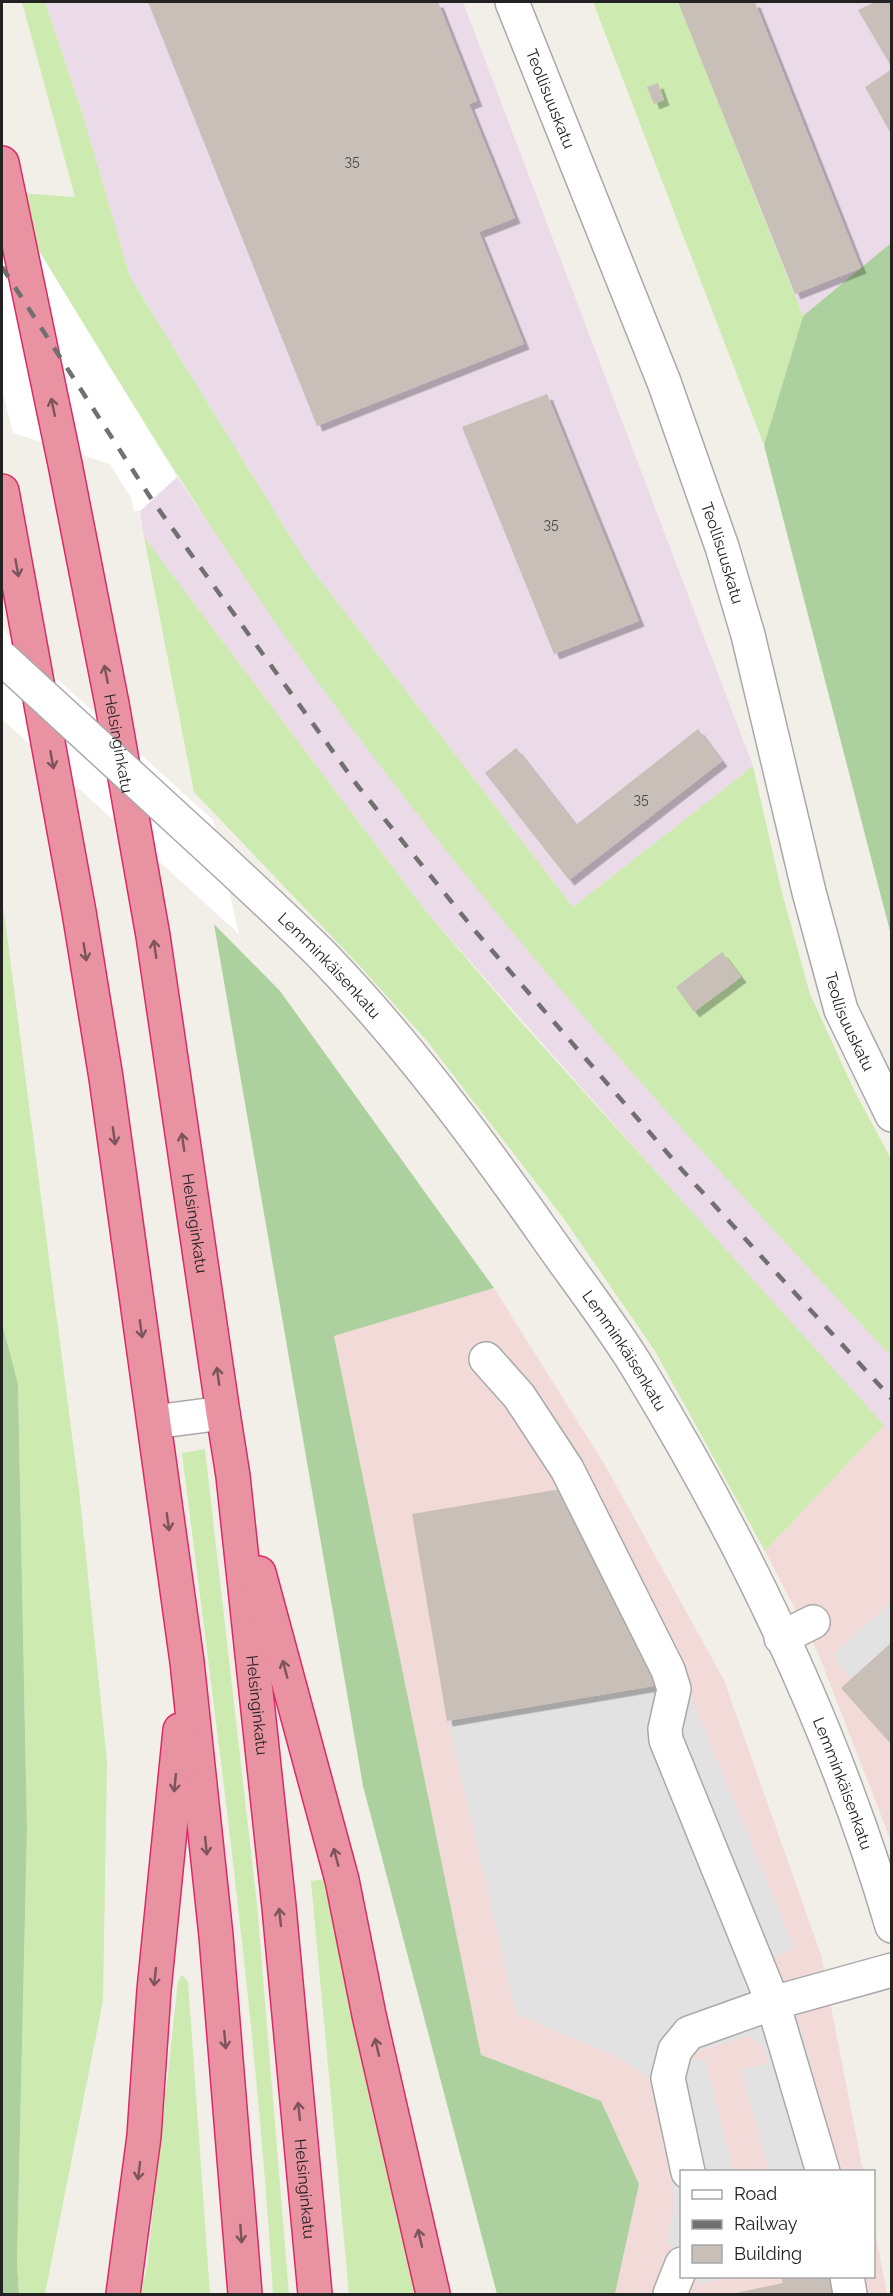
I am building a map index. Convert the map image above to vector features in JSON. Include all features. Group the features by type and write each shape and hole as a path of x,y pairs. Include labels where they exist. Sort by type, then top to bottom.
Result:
{"highway":[{"name":"Helsinginkatu","path":"2,163 63,453 116,727 153,936 232,1476 279,1907 315,2295"},
{"path":"2,490 85,948 106,1078 187,1662 218,1959 245,2295"},
{"path":"232,1476 342,1880 369,2015 433,2295"},
{"path":"123,2295 144,2136 154,1990 187,1662"}],"street":[{"name":"Teollisuuskatu","path":"512,2 664,382 722,547 748,635 808,892 841,1010 891,1115"},
{"name":"Lemminkäisenkatu","path":"2,658 323,956 410,1055 490,1156 640,1371 700,1477 781,1638 818,1719 871,1857 891,1926"},
{"path":"486,1359 519,1396 567,1469 668,1670 674,1689 665,1729 666,1740 773,2003 822,2170"},
{"path":"154,1422 223,1413"},
{"path":"781,1638 813,1623"},
{"path":"688,2170 668,2078 675,2050 689,2033 773,2003 891,1970"},
{"path":"670,2295 680,2267"},
{"path":"847,2278 850,2295"}],"shaded area":[{"path":"45,2 463,2 753,766 573,907 304,559 130,277 83,115"},
{"path":"678,2 891,2 891,243 803,316"},
{"path":"177,477 322,688 464,872 653,1096 891,1356 891,1433 792,1326 425,910 144,537 140,511"},
{"path":"494,1288 606,1467 724,1680 821,1955 863,2170 680,2170 680,2278 875,2278 875,2230 887,2294 615,2294 639,2184 601,2101 481,2056 334,1336"},
{"path":"884,1425 892,1433 891,1841 818,1653 765,1551"},
{"path":"891,1602 891,1642 850,1679 832,1655"},
{"path":"685,1681 794,1948 772,1958 803,2034 837,2170 769,2170 741,2069 768,2064 763,2048 749,2036 683,2056 684,2061 705,2059 733,2170 680,2170 680,2259 668,2242 674,2205 670,2158 650,2079 620,2058 516,2014 448,1721"},
{"path":"695,2278 728,2278 700,2284"}],"green space":[{"path":"22,2 45,2 83,115 130,277 304,559 573,907 753,766 781,889 810,994 854,1090 891,1159 891,1356 742,1196 525,948 388,776 322,688 197,505 2,192 75,197"},
{"path":"593,2 678,2 803,316 764,445"},
{"path":"891,243 891,935 764,445 803,316"},
{"path":"144,537 425,910 519,1020 884,1425 765,1551 655,1351 564,1219 427,1041 358,964 194,792"},
{"path":"2,897 79,1489 107,1761 103,2001 45,2294 19,2294 17,2262 27,1829 18,1384 2,1323"},
{"path":"214,924 280,991 494,1288 334,1336 481,2055 601,2101 639,2184 615,2294 497,2294 363,1786"},
{"path":"2,1323 18,1384 27,1829 17,2262 19,2294 2,2294"},
{"path":"205,1449 257,1905 289,2294 273,2294 257,2083 246,1978 182,1453"},
{"path":"325,1879 416,2294 349,2294 311,1881"},
{"path":"182,1975 188,1981 210,2294 141,2294 147,2266 178,1981"}],"pier":[{"path":"2,190 177,477 140,511 134,511 131,498 110,464 13,433 2,389"},
{"path":"2,629 213,820 239,934 2,719"}],"building":[{"path":"148,2 438,2 477,101 469,104 515,218 479,232 524,344 317,426"},
{"path":"678,2 755,2 861,268 795,294"},
{"path":"875,2 892,2 892,68 858,10"},
{"path":"892,69 892,136 865,87"},
{"path":"658,83 664,100 654,104 647,87"},
{"path":"547,394 639,621 554,654 462,427"},
{"path":"698,729 722,761 569,880 485,773 516,748 576,825"},
{"path":"722,952 741,977 694,1012 676,987"},
{"path":"567,1488 665,1684 447,1721 412,1514"},
{"path":"892,1642 892,1745 841,1688"},
{"path":"782,2278 837,2278 841,2294 731,2294 783,2283"}],"railway":[{"path":"2,267 152,500 357,785 476,932 683,1171 892,1399"}]}
